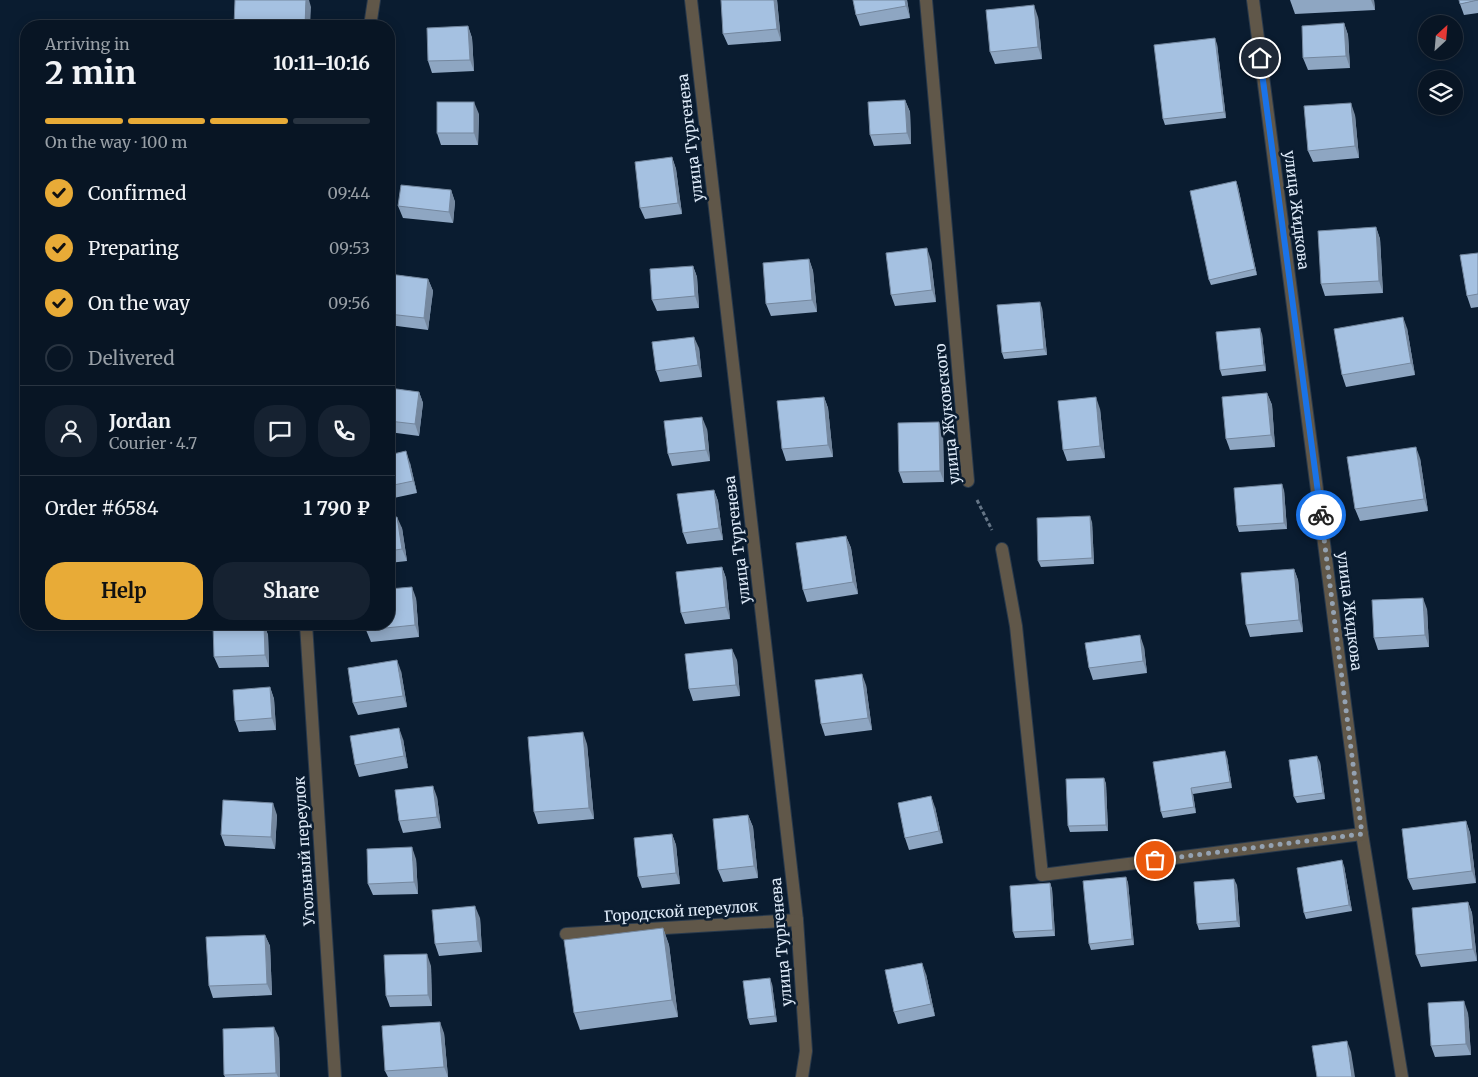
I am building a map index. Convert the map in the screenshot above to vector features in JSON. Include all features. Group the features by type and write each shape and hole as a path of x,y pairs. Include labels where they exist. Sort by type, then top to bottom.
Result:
{"street":[{"path":"371,20 374,0"},
{"name":"улица Тургенева","path":"691,0 797,920 806,1051 802,1077"},
{"name":"улица Жуковского","path":"926,0 968,481"},
{"name":"улица Жидкова","path":"1253,0 1362,834 1402,1077"},
{"path":"1002,549 1016,626 1042,875 1362,834"},
{"name":"Угольный переулок","path":"306,630 335,1077"},
{"name":"Городской переулок","path":"566,934 797,920"}],"path":[{"name":"улица Жуковского","path":"968,481 1002,549"}],"building":[{"path":"235,0 306,0 305,20 234,20"},
{"path":"721,0 774,0 777,29 723,34"},
{"path":"853,0 905,0 906,6 856,15"},
{"path":"1459,0 1478,0 1460,4"},
{"path":"1034,5 1038,47 990,52 986,10"},
{"path":"1344,23 1346,56 1303,58 1302,26"},
{"path":"468,26 470,60 428,61 427,28"},
{"path":"1215,38 1224,112 1163,119 1154,45"},
{"path":"905,100 907,133 870,135 868,102"},
{"path":"437,102 474,102 474,133 437,133"},
{"path":"1351,103 1355,146 1308,151 1304,106"},
{"path":"672,157 678,203 640,208 635,162"},
{"path":"1236,181 1255,269 1209,280 1190,191"},
{"path":"401,185 451,190 449,212 398,206"},
{"path":"1376,227 1379,281 1321,284 1318,231"},
{"path":"927,248 932,290 891,295 886,253"},
{"path":"1478,253 1478,294 1467,296 1460,255"},
{"path":"809,259 812,300 766,304 763,263"},
{"path":"693,266 695,296 652,300 650,269"},
{"path":"395,275 428,279 424,318 395,315"},
{"path":"1040,302 1044,349 1002,353 997,305"},
{"path":"1403,317 1411,363 1342,375 1334,329"},
{"path":"1260,328 1264,365 1220,370 1216,332"},
{"path":"694,337 698,365 656,371 652,342"},
{"path":"395,389 419,392 415,424 395,422"},
{"path":"1267,393 1271,435 1226,439 1222,397"},
{"path":"824,397 828,445 782,449 777,401"},
{"path":"1096,397 1100,446 1063,450 1058,401"},
{"path":"702,417 706,450 668,454 664,421"},
{"path":"939,422 940,471 899,472 898,423"},
{"path":"1416,447 1424,499 1355,509 1347,457"},
{"path":"406,451 413,481 395,485 395,454"},
{"path":"1282,484 1284,523 1237,526 1234,488"},
{"path":"714,490 719,528 683,533 677,494"},
{"path":"1090,516 1092,558 1038,561 1037,518"},
{"path":"395,517 397,517 402,549 395,550"},
{"path":"846,536 853,582 803,590 796,543"},
{"path":"722,567 726,607 681,613 676,572"},
{"path":"1294,569 1299,620 1246,625 1241,573"},
{"path":"412,587 415,625 395,627 395,588"},
{"path":"1423,598 1425,635 1374,638 1372,600"},
{"path":"213,630 264,630 265,655 214,657"},
{"path":"1140,635 1143,661 1089,668 1085,643"},
{"path":"732,649 736,685 689,689 685,654"},
{"path":"397,660 403,696 353,703 348,668"},
{"path":"862,674 868,718 821,724 815,680"},
{"path":"270,687 272,718 235,721 233,690"},
{"path":"399,728 404,756 355,765 350,736"},
{"path":"583,732 589,808 534,812 528,737"},
{"path":"1225,751 1230,782 1191,788 1194,807 1161,812 1153,762"},
{"path":"1317,756 1323,793 1294,797 1289,760"},
{"path":"1104,778 1106,825 1068,826 1066,779"},
{"path":"433,786 437,817 399,821 395,790"},
{"path":"931,796 939,831 905,838 898,803"},
{"path":"223,800 273,803 271,837 221,835"},
{"path":"748,815 754,866 718,870 713,819"},
{"path":"1466,821 1472,871 1408,879 1402,829"},
{"path":"672,834 676,873 638,877 634,838"},
{"path":"412,847 414,882 368,884 367,849"},
{"path":"1342,860 1349,905 1304,913 1297,868"},
{"path":"1126,877 1132,939 1089,944 1083,881"},
{"path":"1234,879 1237,921 1197,924 1194,882"},
{"path":"1050,883 1053,930 1013,932 1010,886"},
{"path":"1468,902 1473,949 1416,955 1412,908"},
{"path":"475,906 478,941 435,944 432,910"},
{"path":"663,928 672,1000 574,1013 564,940"},
{"path":"265,935 267,984 209,986 206,937"},
{"path":"427,954 428,995 386,996 384,955"},
{"path":"922,963 931,1004 894,1012 885,970"},
{"path":"770,978 775,1016 748,1019 743,981"},
{"path":"1464,1001 1466,1044 1431,1046 1428,1003"},
{"path":"440,1022 444,1067 385,1071 382,1026"},
{"path":"274,1027 276,1073 224,1075 223,1029"},
{"path":"1347,1041 1352,1077 1317,1077 1312,1046"}],"way so far":[{"path":"1155,860 1362,834 1321,515"}],"route":[{"path":"1260,58 1321,515"}]}
